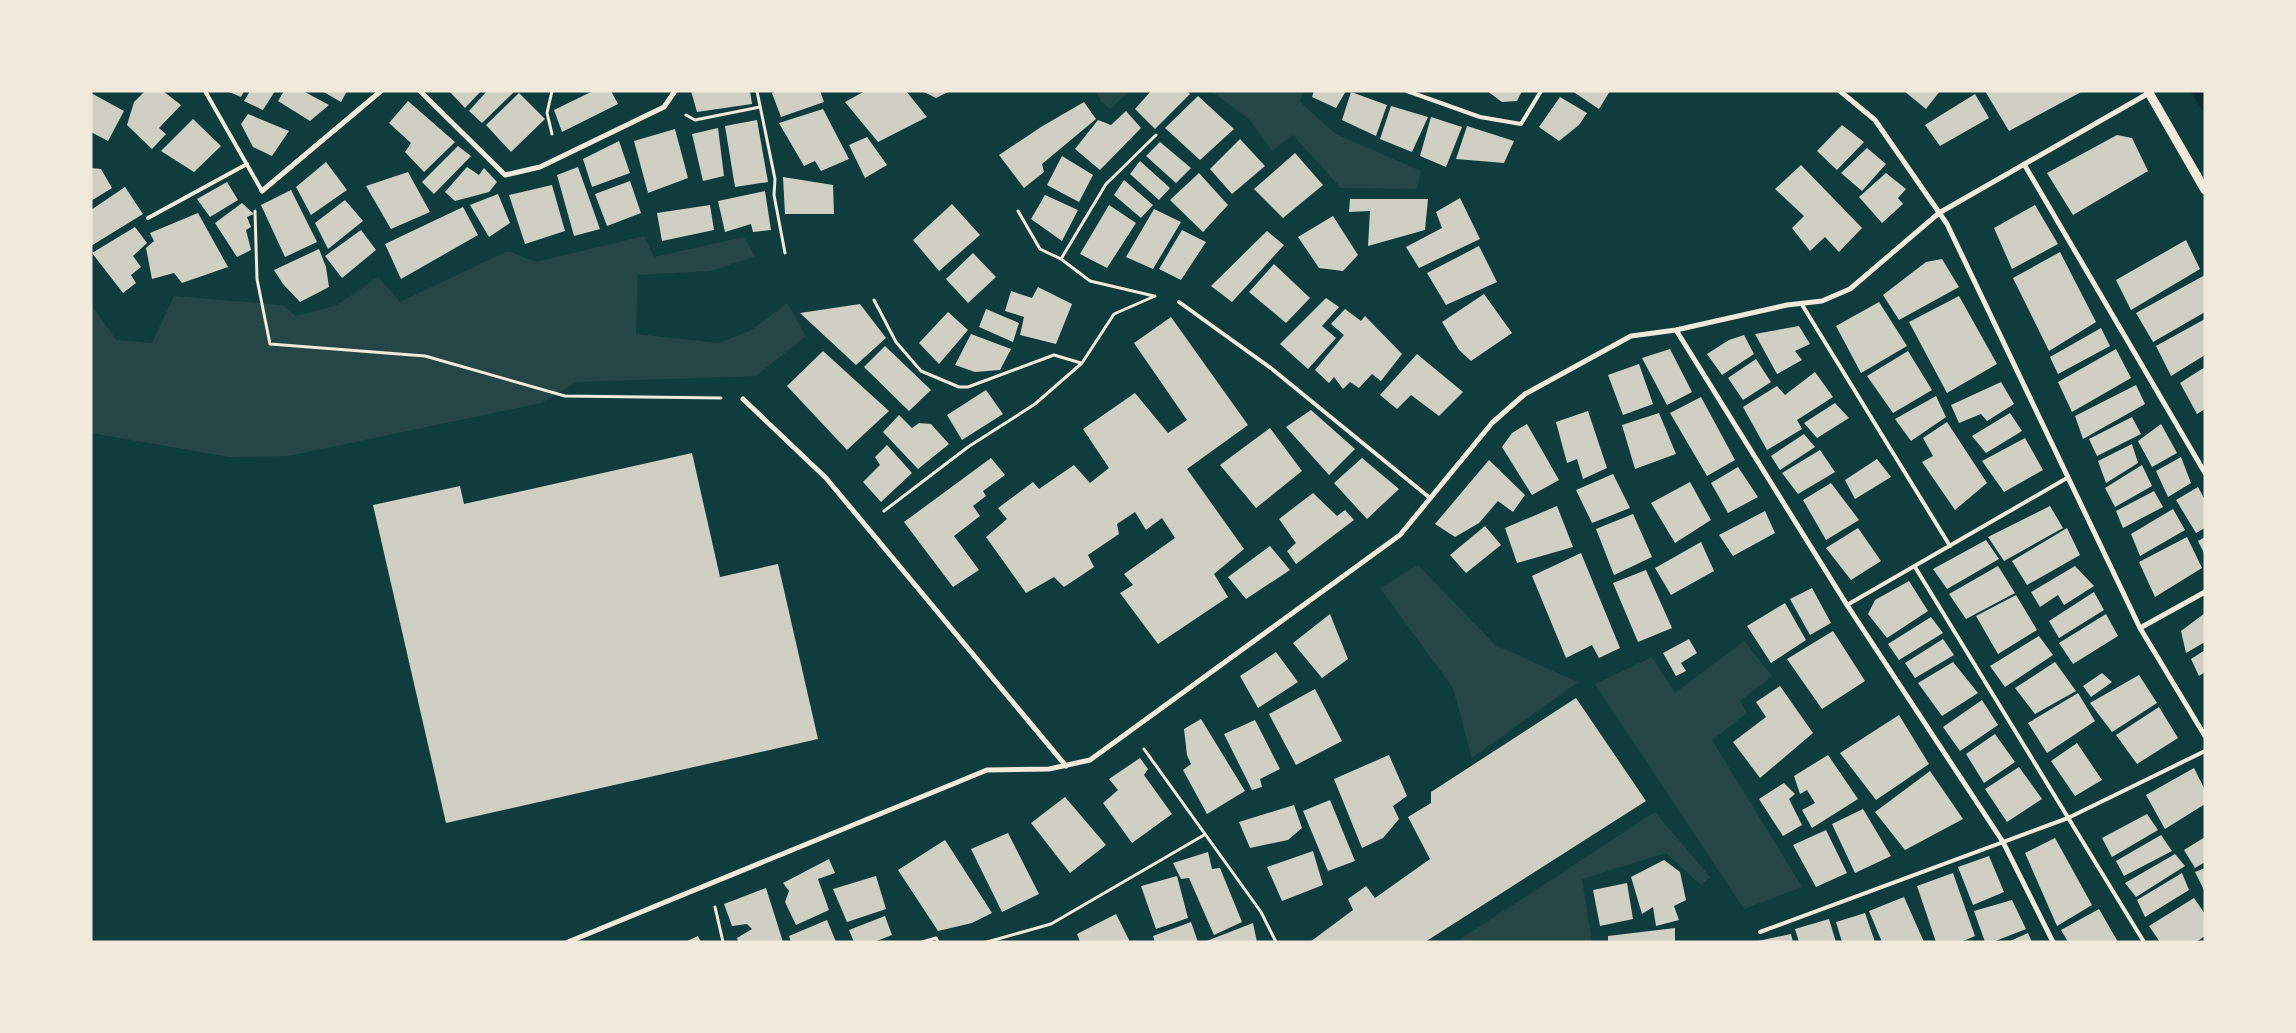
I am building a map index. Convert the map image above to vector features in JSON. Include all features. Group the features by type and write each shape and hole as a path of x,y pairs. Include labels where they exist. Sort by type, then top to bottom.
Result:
{"street":[{"path":"262,191 381,91"},
{"path":"420,91 505,176 540,166 664,107 675,91"},
{"path":"1840,91 1875,120 1947,224 2140,628 2205,736"},
{"path":"568,942 710,882 987,770 1049,770 1090,760 1400,535 1492,423 1526,394 1631,336 1676,330 1801,303 1822,301 1850,289 1939,213 2149,92 2205,190"},
{"path":"2024,164 2205,473"},
{"path":"1676,330 1848,605 2003,842 2052,942"},
{"path":"743,399 826,478 1066,766"},
{"path":"2140,628 2205,592"}],"lane":[{"path":"205,91 262,191"},
{"path":"1407,91 1480,117 1521,124 1541,91"},
{"path":"148,218 247,164"},
{"path":"1179,302 1272,369 1430,498"},
{"path":"1801,303 1950,546"},
{"path":"1848,605 1915,568 2067,478"},
{"path":"1915,568 2144,942"},
{"path":"1760,932 2068,818 2205,751"}],"path":[{"path":"552,91 547,113 558,158"},
{"path":"757,91 776,178 774,195 785,253"},
{"path":"667,103 695,120 760,107"},
{"path":"1061,259 1106,184 1156,135"},
{"path":"262,191 254,201 257,280 270,344 425,356 565,396 743,399"},
{"path":"1018,211 1040,250 1061,259 1090,281 1179,302"},
{"path":"865,525 968,447 1035,404 1082,363 1114,314 1155,296"},
{"path":"874,300 896,342 921,371 959,387 968,387 1054,356 1082,363"},
{"path":"1140,743 1204,835 1261,912 1276,942"},
{"path":"987,942 1051,924 1204,835"},
{"path":"710,882 723,942"},
{"path":"922,942 936,938 938,942"}],"shaded area":[{"path":"1096,91 1130,91 1110,109 1101,101"},
{"path":"1211,91 1303,91 1300,102 1336,134 1421,171 1417,189 1341,188 1293,135 1272,151 1248,118"},
{"path":"2190,91 2205,91 2205,114"},
{"path":"644,236 654,257 744,237 755,256 710,271 638,275 636,334 718,343 750,331 787,303 806,336 756,376 577,382 541,403 288,456 230,457 91,433 91,304 116,340 152,343 174,296 282,305 296,316 337,305 378,277 400,302 508,251 536,262"},
{"path":"1418,565 1495,645 1578,682 1472,758 1453,688 1380,588"},
{"path":"1744,641 1772,676 1740,701 1747,713 1712,740 1802,887 1744,909 1595,684 1652,657 1675,693"},
{"path":"1655,812 1710,877 1701,885 1666,853 1582,879 1592,942 1456,942"}],"building":[{"path":"145,91 163,91 181,105 159,128 166,134 152,149 127,125 134,102"},
{"path":"227,91 244,91 241,97"},
{"path":"250,91 275,91 263,110 244,101"},
{"path":"284,91 303,91 329,105 310,121 278,101"},
{"path":"322,91 347,91 341,102"},
{"path":"449,91 481,91 465,108"},
{"path":"487,91 515,91 482,123 469,111"},
{"path":"593,91 611,91 618,104 562,132 554,110"},
{"path":"691,91 750,91 752,104 697,112"},
{"path":"776,91 820,91 824,102 781,117 772,93"},
{"path":"865,91 906,91 927,117 878,142 845,102"},
{"path":"922,91 950,91 936,98"},
{"path":"1151,91 1187,91 1190,94 1155,129 1135,109"},
{"path":"1314,91 1346,91 1336,108 1312,97"},
{"path":"1487,91 1522,91 1517,101 1502,102"},
{"path":"1572,91 1610,91 1599,109"},
{"path":"1904,91 1940,91 1926,109"},
{"path":"1985,91 2083,91 2009,131"},
{"path":"1351,92 1387,105 1376,136 1342,120"},
{"path":"91,93 124,111 108,141 91,132"},
{"path":"519,93 545,119 511,152 486,125"},
{"path":"1975,94 1989,118 1940,146 1925,125"},
{"path":"1198,96 1234,129 1200,160 1165,128"},
{"path":"1560,97 1587,113 1579,125 1559,141 1539,127"},
{"path":"408,101 455,142 424,172 405,152 411,143 389,123"},
{"path":"1084,102 1096,119 1042,164 1044,172 1024,188 999,155 1041,127"},
{"path":"1391,106 1428,117 1412,152 1380,139"},
{"path":"823,109 849,159 821,171 815,161 804,166 779,123"},
{"path":"1126,111 1141,128 1100,170 1075,149 1098,120 1111,125"},
{"path":"248,114 289,131 272,156 253,147 241,124"},
{"path":"1431,117 1462,127 1446,167 1420,156"},
{"path":"193,119 221,146 194,172 161,151"},
{"path":"757,120 768,182 735,187 725,126"},
{"path":"1842,125 1864,142 1837,170 1817,151"},
{"path":"1467,126 1514,141 1504,163 1456,159"},
{"path":"718,128 724,176 703,181 692,134"},
{"path":"675,129 688,178 648,193 634,141"},
{"path":"2117,135 2132,138 2148,171 2073,215 2047,173"},
{"path":"867,137 887,165 865,178 849,145"},
{"path":"1240,139 1265,166 1232,194 1210,169"},
{"path":"619,141 630,173 592,187 583,159"},
{"path":"1160,142 1191,168 1176,183 1146,156"},
{"path":"458,146 471,156 434,194 422,182"},
{"path":"1867,148 1886,164 1862,191 1841,173"},
{"path":"1295,153 1323,185 1283,218 1254,189"},
{"path":"1062,156 1093,175 1079,202 1047,185"},
{"path":"1140,161 1170,188 1159,200 1130,174"},
{"path":"326,162 347,190 311,215 296,187"},
{"path":"1801,165 1862,228 1839,252 1825,237 1810,251 1792,228 1804,216 1775,189"},
{"path":"467,167 479,175 484,168 497,182 489,192 455,201 445,192"},
{"path":"578,167 600,229 574,236 557,175"},
{"path":"91,168 101,169 112,188 91,201"},
{"path":"408,172 430,212 391,229 366,186"},
{"path":"1199,173 1228,205 1203,232 1170,200"},
{"path":"1886,173 1906,189 1898,198 1903,204 1882,223 1859,197"},
{"path":"783,177 833,185 834,214 785,214"},
{"path":"1124,180 1153,205 1141,218 1114,195"},
{"path":"630,181 641,213 607,226 595,194"},
{"path":"227,182 238,200 210,217 197,199"},
{"path":"552,185 565,231 525,244 509,195"},
{"path":"125,187 143,214 91,246 91,210"},
{"path":"291,190 317,242 285,257 261,205"},
{"path":"765,191 771,230 753,232 751,224 725,232 718,201"},
{"path":"498,194 510,223 489,237 470,205"},
{"path":"1045,195 1078,210 1062,241 1031,219"},
{"path":"1460,198 1480,239 1419,268 1406,247 1442,228 1436,212"},
{"path":"1350,199 1428,199 1425,230 1368,246 1370,211 1349,212"},
{"path":"345,200 363,221 328,249 315,223"},
{"path":"242,203 254,214 247,217 251,227 246,230 251,250 237,257 215,223"},
{"path":"952,204 980,235 939,271 913,240"},
{"path":"710,205 714,230 662,241 657,213"},
{"path":"1109,205 1136,223 1107,268 1080,254"},
{"path":"2035,205 2058,244 2012,269 1994,228"},
{"path":"463,207 478,235 401,279 385,244"},
{"path":"1154,209 1181,222 1153,269 1126,257"},
{"path":"198,213 228,267 182,283 174,273 152,279 146,248 154,241 150,233"},
{"path":"1333,216 1358,255 1343,271 1319,268 1298,237"},
{"path":"135,227 147,243 133,256 141,267 131,275 136,283 123,293 92,253"},
{"path":"361,230 376,250 342,278 325,256"},
{"path":"1182,230 1206,242 1181,280 1159,269"},
{"path":"1267,231 1284,245 1232,302 1211,286"},
{"path":"2186,240 2200,269 2131,310 2116,280"},
{"path":"1479,246 1497,282 1446,305 1427,273"},
{"path":"319,249 326,267 329,287 300,302 283,284 274,270"},
{"path":"2060,252 2096,322 2049,351 2013,278"},
{"path":"973,253 996,277 968,303 946,279"},
{"path":"1942,259 1959,287 1899,320 1883,295 1926,262"},
{"path":"1274,264 1310,298 1286,323 1249,292"},
{"path":"2205,275 2205,312 2153,342 2136,313"},
{"path":"1038,287 1072,304 1056,344 1020,335 1024,317 1005,311 1011,291 1032,298"},
{"path":"1484,294 1512,333 1471,361 1459,350 1442,322"},
{"path":"1959,296 1997,364 1947,393 1909,322"},
{"path":"1326,298 1339,307 1322,326 1336,338 1308,369 1280,344"},
{"path":"1879,302 1907,346 1861,373 1836,326"},
{"path":"860,304 886,338 856,365 800,313"},
{"path":"986,309 1019,323 1013,342 979,327"},
{"path":"1345,309 1361,321 1365,316 1402,354 1381,381 1372,374 1359,388 1350,382 1343,389 1334,377 1329,383 1315,370 1344,335 1331,324"},
{"path":"948,312 968,330 939,364 919,343"},
{"path":"1171,317 1248,425 1187,469 1244,549 1214,574 1228,597 1158,644 1120,593 1133,585 1124,574 1175,538 1162,518 1146,530 1135,512 1117,524 1119,534 1088,555 1094,567 1064,587 1054,577 1026,593 986,537 1007,519 998,508 1033,482 1039,489 1074,465 1090,483 1109,468 1083,429 1135,393 1168,433 1187,420 1134,343"},
{"path":"2205,319 2205,355 2171,376 2156,346"},
{"path":"1799,326 1810,344 1795,351 1802,360 1777,374 1755,334"},
{"path":"2101,328 2110,346 2058,374 2050,357"},
{"path":"971,334 1011,349 1000,370 975,372 955,365"},
{"path":"1744,335 1754,354 1722,375 1707,354 1729,340"},
{"path":"885,346 931,390 909,411 864,367"},
{"path":"1670,349 1692,392 1667,405 1642,358"},
{"path":"2116,349 2131,378 2072,412 2058,382"},
{"path":"823,351 889,411 847,450 787,386"},
{"path":"1908,351 1932,390 1893,413 1867,376"},
{"path":"1417,354 1463,392 1439,416 1411,395 1397,409 1380,395"},
{"path":"1756,359 1771,382 1743,400 1728,378"},
{"path":"1639,364 1653,404 1623,415 1608,375"},
{"path":"2205,367 2205,409 2197,414 2180,383"},
{"path":"1815,372 1833,397 1797,420 1802,429 1767,450 1743,407 1777,386 1785,395"},
{"path":"2001,382 2014,404 1987,421 1981,414 1959,423 1951,405"},
{"path":"2136,385 2145,404 2083,439 2075,416"},
{"path":"986,390 1003,414 962,440 947,415"},
{"path":"1936,396 1946,417 1911,441 1895,419"},
{"path":"1701,397 1735,460 1707,476 1670,413"},
{"path":"1835,403 1849,418 1817,438 1804,423"},
{"path":"1311,410 1355,449 1329,475 1286,427"},
{"path":"1588,411 1607,468 1583,479 1577,459 1567,463 1556,422"},
{"path":"1659,413 1676,454 1635,469 1622,425"},
{"path":"2010,413 2022,431 1986,453 1972,436"},
{"path":"899,415 912,428 919,423 931,424 949,444 918,469 883,432"},
{"path":"2132,417 2141,434 2097,456 2089,439"},
{"path":"1947,422 1987,483 1955,510 1922,462 1933,456 1923,438"},
{"path":"1527,424 1559,480 1532,495 1502,447 1512,433"},
{"path":"2161,424 2177,453 2152,467 2138,441"},
{"path":"1270,428 1302,471 1256,508 1220,465"},
{"path":"1804,434 1815,447 1780,470 1771,456"},
{"path":"2025,438 2043,470 2004,492 1982,461"},
{"path":"2132,444 2138,463 2106,483 2098,461"},
{"path":"887,445 912,473 881,502 863,482 880,465 875,457"},
{"path":"1820,450 1835,472 1798,494 1782,473"},
{"path":"692,453 720,577 778,564 818,739 446,823 373,505 460,486 464,504"},
{"path":"2181,457 2191,483 2168,497 2156,471"},
{"path":"991,458 1005,475 983,491 986,496 973,506 980,516 954,536 979,570 953,587 904,522"},
{"path":"1362,458 1399,489 1367,519 1334,483"},
{"path":"1877,459 1891,477 1855,499 1845,480"},
{"path":"1489,460 1525,495 1513,512 1498,501 1479,523 1455,537 1435,524"},
{"path":"2142,465 2152,486 2115,507 2105,488"},
{"path":"1738,467 1758,497 1728,513 1711,483"},
{"path":"1613,474 1630,508 1592,523 1576,490"},
{"path":"1690,482 1711,520 1675,543 1651,503"},
{"path":"1831,483 1859,520 1826,540 1803,500"},
{"path":"2198,487 2205,500 2205,528 2196,533 2176,500"},
{"path":"2154,491 2163,507 2123,528 2116,511"},
{"path":"1313,493 1337,516 1345,510 1354,520 1296,564 1287,551 1296,543 1279,519"},
{"path":"1557,506 1573,547 1517,563 1505,528"},
{"path":"2050,506 2063,528 2004,561 1988,537"},
{"path":"2173,509 2185,530 2140,556 2131,534"},
{"path":"1765,511 1775,533 1733,556 1719,535"},
{"path":"1633,514 1652,557 1614,575 1596,529"},
{"path":"1485,526 1501,545 1466,573 1450,555"},
{"path":"1858,528 1881,561 1851,580 1826,548"},
{"path":"2067,528 2080,555 2027,585 2012,561"},
{"path":"2187,537 2202,568 2155,597 2139,562"},
{"path":"2205,537 2205,555 2198,541"},
{"path":"1986,540 1999,559 1947,589 1933,569"},
{"path":"1701,542 1714,571 1671,595 1655,568"},
{"path":"1270,546 1290,570 1246,599 1228,577"},
{"path":"1581,553 1620,648 1599,658 1592,645 1566,658 1532,576"},
{"path":"1998,566 2015,593 1966,619 1949,594"},
{"path":"2075,566 2094,586 2064,605 2058,595 2040,607 2031,592"},
{"path":"1646,570 1672,628 1638,642 1613,583"},
{"path":"1909,581 1928,611 1887,638 1868,614 1875,600"},
{"path":"1812,588 1831,623 1810,635 1790,599"},
{"path":"2094,592 2104,610 2059,638 2049,621"},
{"path":"2016,595 2037,630 1998,654 1976,616"},
{"path":"1785,603 1806,640 1771,663 1747,626"},
{"path":"2205,613 2205,642 2186,653 2181,631"},
{"path":"1330,614 1348,659 1322,678 1293,643"},
{"path":"2106,614 2118,636 2073,664 2059,643"},
{"path":"1931,617 1943,633 1899,660 1888,644"},
{"path":"1833,631 1865,681 1822,709 1787,659"},
{"path":"2039,636 2053,655 2005,687 1990,666"},
{"path":"1689,639 1697,653 1681,663 1686,671 1676,676 1663,653"},
{"path":"1943,639 1954,655 1915,678 1905,663"},
{"path":"2205,650 2205,672 2199,676 2191,659"},
{"path":"1276,652 1298,682 1258,708 1240,676"},
{"path":"1953,662 1978,693 1942,716 1918,683"},
{"path":"2055,662 2076,691 2035,714 2015,688"},
{"path":"2102,673 2112,682 2091,697 2083,686"},
{"path":"2139,675 2157,703 2112,732 2090,703"},
{"path":"1780,686 1813,733 1760,778 1733,742 1766,717 1756,702"},
{"path":"1315,689 1342,741 1296,765 1269,714"},
{"path":"2078,693 2095,721 2047,753 2028,723"},
{"path":"1576,698 1646,801 1425,942 1310,942 1353,910 1348,899 1366,886 1375,898 1430,859 1408,817 1431,803 1431,792"},
{"path":"1982,700 1998,725 1960,751 1943,727"},
{"path":"2159,707 2178,738 2137,764 2116,735"},
{"path":"1899,715 1929,764 1876,800 1840,753"},
{"path":"1201,719 1245,791 1207,814 1183,770 1191,764 1187,755 1184,729"},
{"path":"1255,720 1280,769 1260,779 1262,787 1252,790 1224,734"},
{"path":"1995,734 2015,762 1984,783 1966,754"},
{"path":"2077,743 2102,780 2075,796 2051,761"},
{"path":"1389,755 1407,796 1393,806 1399,819 1383,838 1362,848 1334,779"},
{"path":"1828,755 1858,799 1812,828 1802,810 1815,803 1807,790 1800,794 1794,776"},
{"path":"1140,758 1148,769 1144,775 1172,814 1132,843 1103,803 1118,790 1109,779"},
{"path":"2019,767 2042,799 2007,822 1985,789"},
{"path":"2194,768 2205,790 2205,804 2165,829 2146,795"},
{"path":"1930,771 1963,819 1905,850 1875,812"},
{"path":"1784,783 1795,794 1789,799 1802,825 1783,836 1759,799"},
{"path":"1065,797 1106,845 1070,873 1031,823"},
{"path":"1330,800 1355,861 1328,871 1303,811"},
{"path":"1294,805 1302,828 1288,840 1250,848 1239,822"},
{"path":"1863,809 1891,856 1855,873 1832,824"},
{"path":"2147,814 2158,830 2112,857 2102,838"},
{"path":"1826,830 1847,873 1816,887 1793,845"},
{"path":"1008,833 1039,894 1002,912 971,849"},
{"path":"2161,835 2172,851 2124,876 2116,861"},
{"path":"2205,837 2205,862 2195,868 2184,850"},
{"path":"2055,838 2092,905 2057,926 2025,853"},
{"path":"945,840 992,913 972,923 938,931 898,870"},
{"path":"1313,851 1323,885 1282,901 1267,867"},
{"path":"1208,852 1212,869 1220,868 1242,922 1214,935 1189,878 1181,879 1173,863"},
{"path":"2175,854 2185,866 2136,897 2125,883"},
{"path":"1989,856 2004,892 1973,905 1958,867"},
{"path":"829,859 835,873 818,879 829,910 796,925 785,902 789,891 783,883"},
{"path":"1664,860 1680,872 1686,900 1674,906 1679,920 1656,926 1653,907 1642,914 1631,877"},
{"path":"2205,868 2205,892 2195,872"},
{"path":"1953,873 1975,936 1961,942 1936,942 1917,886"},
{"path":"2182,873 2189,890 2145,917 2137,900"},
{"path":"876,876 886,909 847,922 833,889"},
{"path":"1177,876 1188,918 1156,929 1141,886"},
{"path":"1627,883 1633,919 1600,926 1593,890"},
{"path":"766,888 783,942 738,942 737,938 752,929 747,924 732,926 724,904"},
{"path":"1904,897 1924,942 1882,942 1869,911"},
{"path":"2194,898 2205,914 2205,936 2196,942 2160,942 2149,926"},
{"path":"2012,900 2026,929 1993,942 1985,942 1974,911"},
{"path":"2099,909 2118,942 2068,942 2061,930"},
{"path":"1865,913 1875,942 1842,942 1836,922"},
{"path":"1116,914 1130,942 1080,942 1077,934"},
{"path":"885,916 892,935 874,942 854,942 849,930"},
{"path":"1829,919 1836,942 1799,942 1795,929"},
{"path":"827,920 836,942 791,942 789,936"},
{"path":"1191,922 1198,942 1155,942 1153,936"},
{"path":"1253,923 1257,942 1204,942"},
{"path":"1675,928 1675,942 1608,942 1608,936"},
{"path":"2028,933 2032,942 2008,942"},
{"path":"1791,934 1793,942 1758,942 1758,941"},
{"path":"698,936 701,942 685,942"}]}
